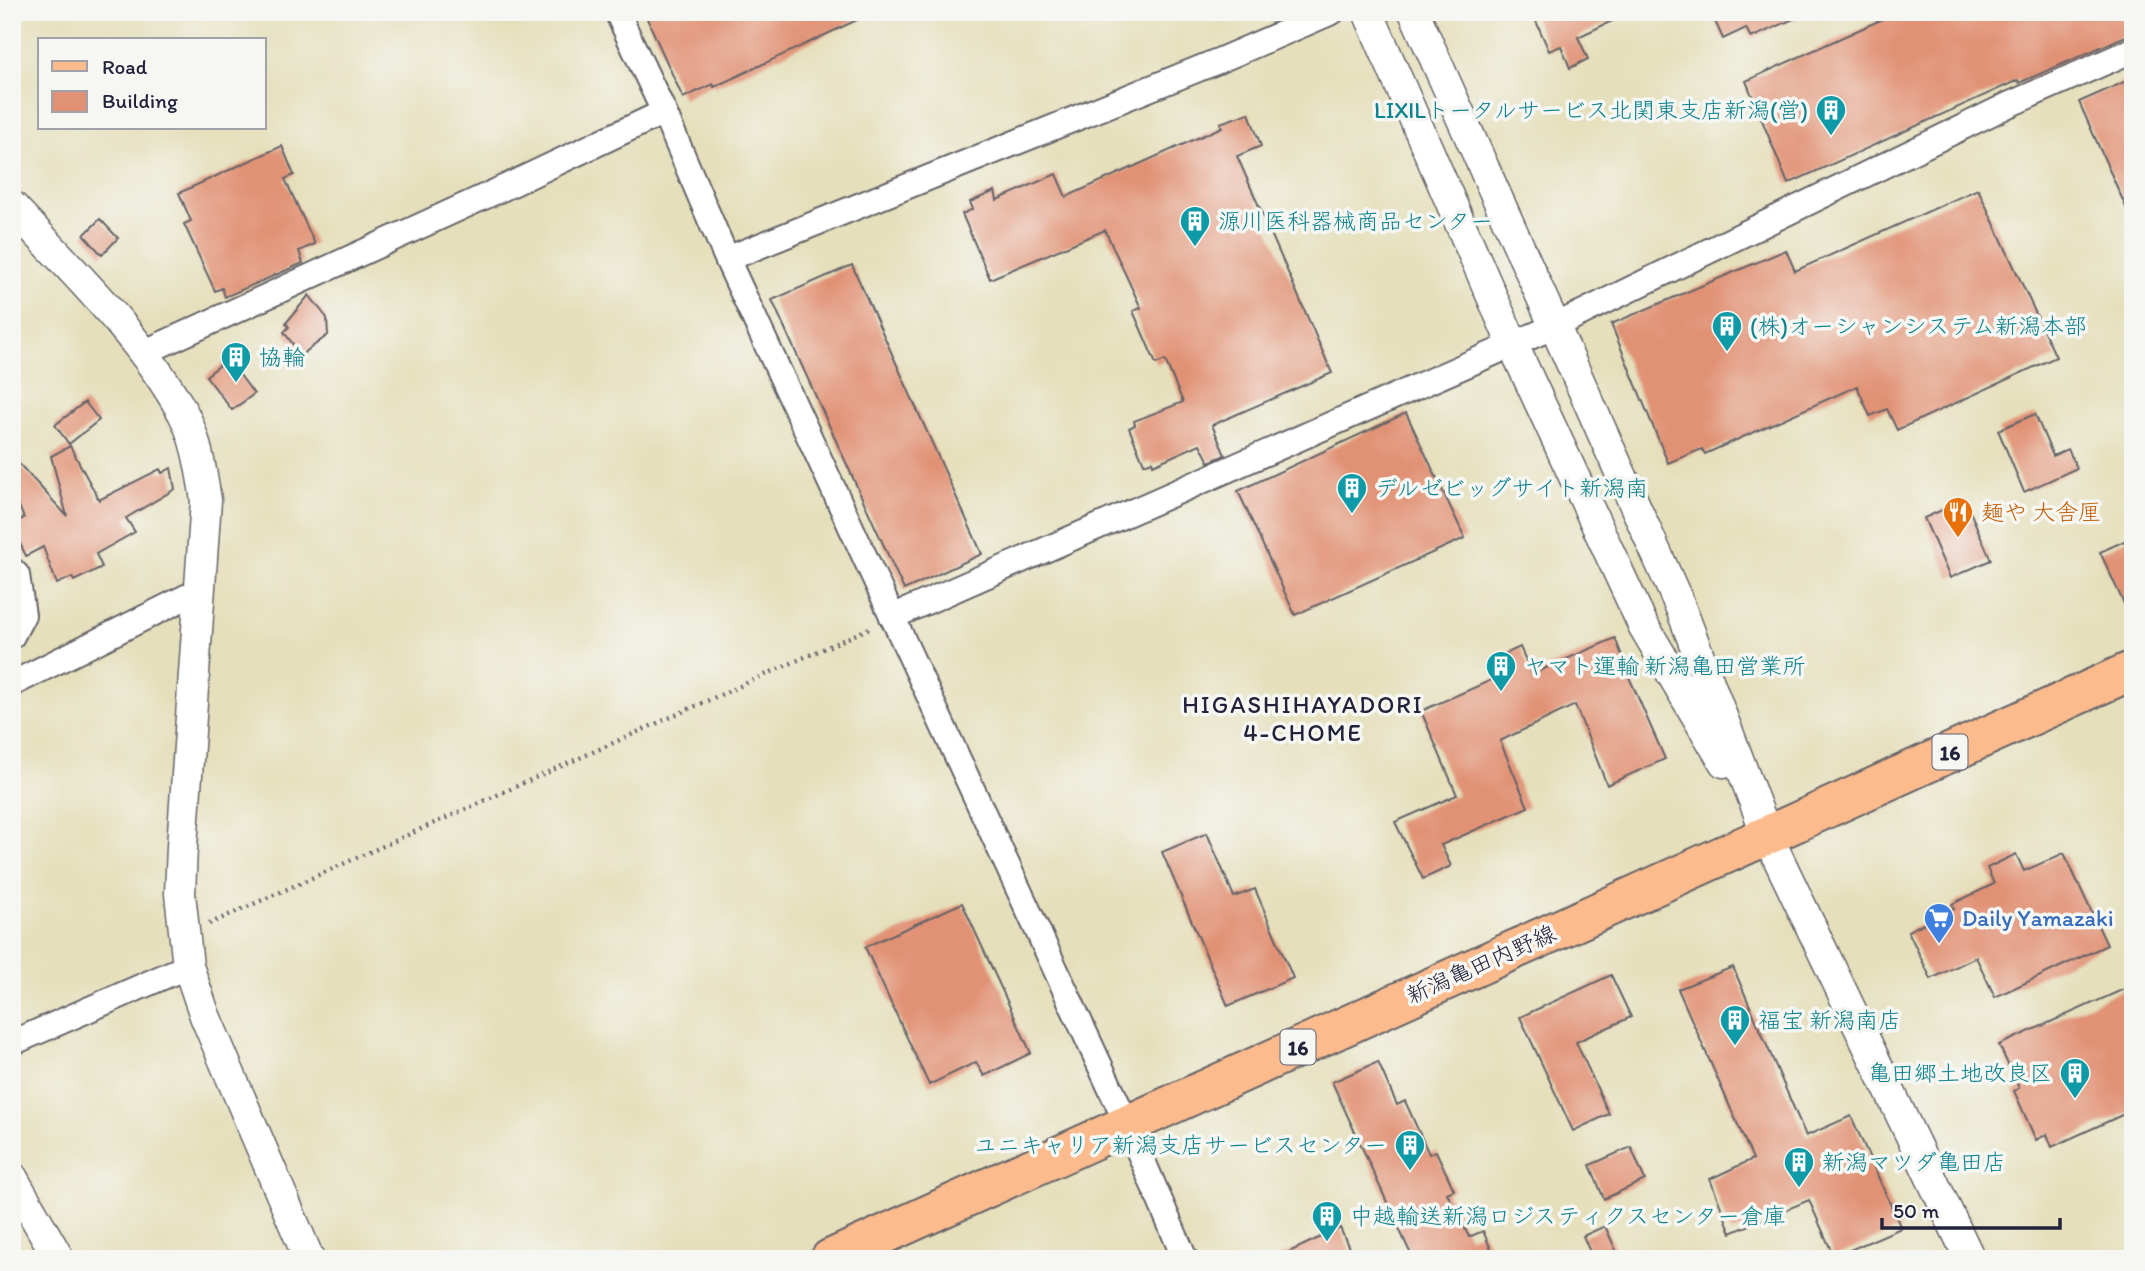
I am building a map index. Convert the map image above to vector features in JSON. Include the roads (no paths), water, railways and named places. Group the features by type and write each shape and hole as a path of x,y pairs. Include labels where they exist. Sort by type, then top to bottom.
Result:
{"main road":[{"name":"新潟亀田内野線","path":"830,1259 2133,670"}],"street":[{"path":"617,12 664,112 727,259 1127,1124 1185,1259"},
{"path":"727,259 1332,12"},
{"path":"1368,12 1513,345 1643,625 1767,835"},
{"path":"1414,12 1680,606 1767,835 1970,1259"},
{"path":"892,617 1555,327 2008,105 2133,50"},
{"path":"143,353 664,112"},
{"path":"12,206 102,303 143,353 183,414 198,452 206,500 182,847 180,894 183,936 188,966 205,1016 309,1259"},
{"path":"12,570 17,575 23,615 12,636"},
{"path":"12,684 200,590"},
{"path":"12,1043 188,966"},
{"path":"12,1177 59,1259"}],"place":[{"name":"LIXILトータルサービス北関東支店新潟(営)","path":"1831,137"},
{"name":"源川医科器械商品センター","path":"1195,248"},
{"name":"(株)オーシャンシステム新潟本部","path":"1727,353"},
{"name":"協輪","path":"236,384"},
{"name":"デルゼビッグサイト新潟南","path":"1352,515"},
{"name":"麺や 大舎厘","path":"1958,539"},
{"name":"ヤマト運輸 新潟亀田営業所","path":"1501,693"},
{"name":"Daily Yamazaki","path":"1939,945"},
{"name":"福宝 新潟南店","path":"1735,1047"},
{"name":"亀田郷土地改良区","path":"2075,1100"},
{"name":"ユニキャリア新潟支店サービスセンター","path":"1410,1172"},
{"name":"新潟マツダ亀田店","path":"1799,1189"},
{"name":"中越輸送新潟ロジスティクスセンター倉庫","path":"1327,1243"}],"district":[{"name":"HIGASHIHAYADORI 4-CHOME","path":"1303,718"}]}
